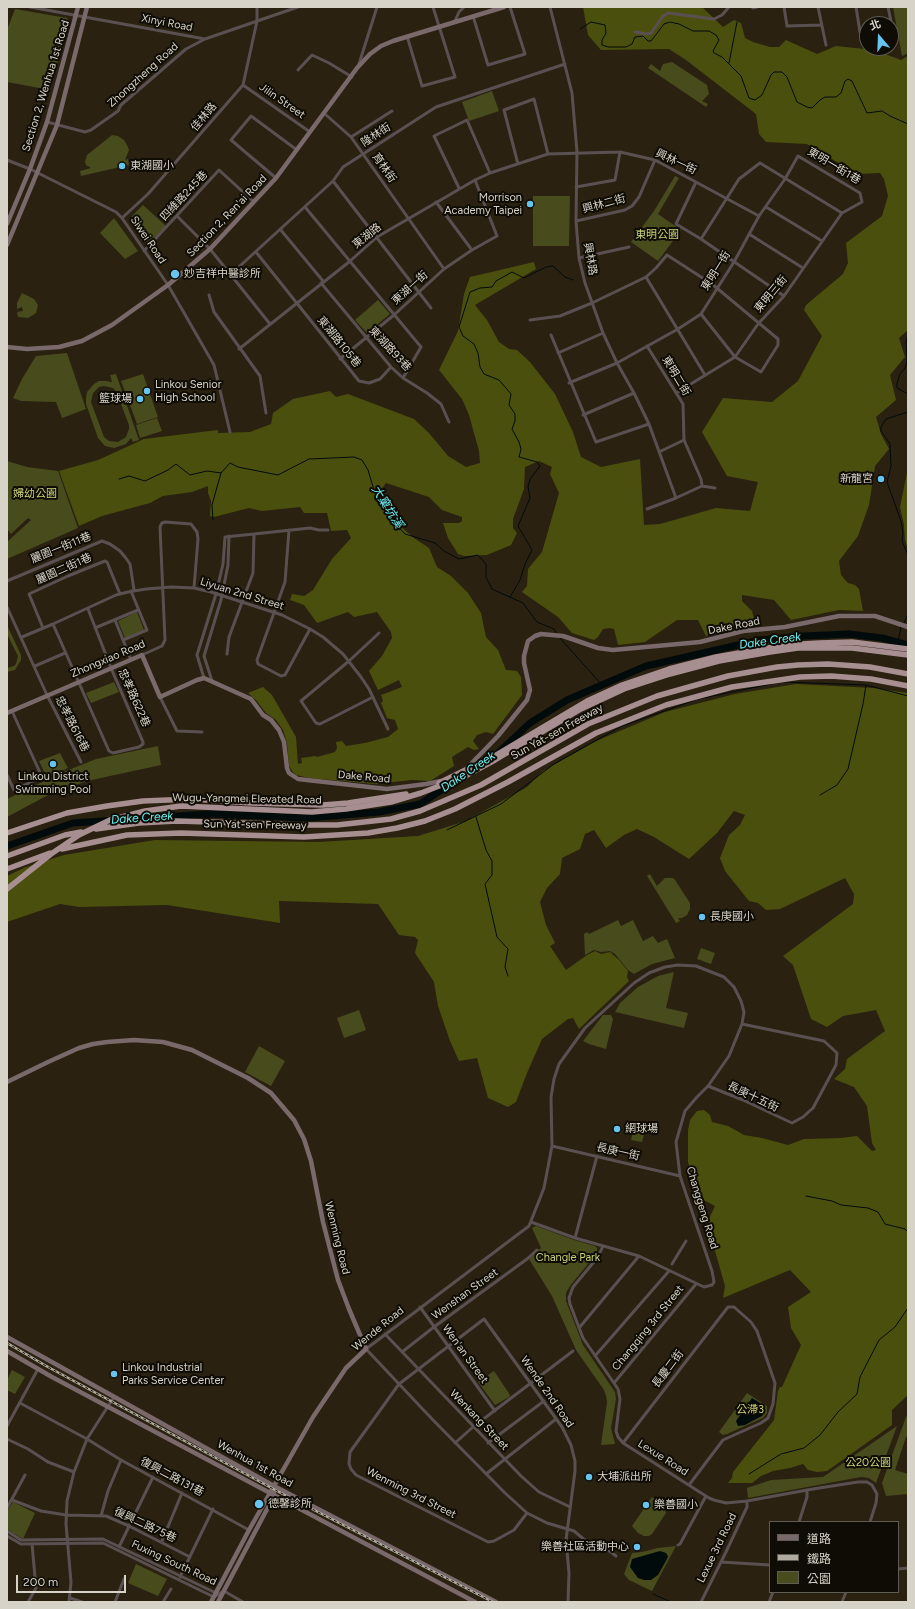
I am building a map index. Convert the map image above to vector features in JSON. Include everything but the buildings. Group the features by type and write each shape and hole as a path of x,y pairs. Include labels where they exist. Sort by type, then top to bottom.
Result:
{"highway":[{"name":"Wugu-Yangmei Elevated Road","path":"7,833 67,813 143,801 192,799 251,803 323,805 396,796 417,791 452,777 496,755 587,701 622,685 669,669 716,657 785,645 819,642 852,642 908,649"},
{"name":"Wugu-Yangmei Elevated Road","path":"7,889 51,854 79,835 110,820 132,814 181,806 312,812 346,809 391,802 421,793 465,776 581,710 618,692 670,674 719,661 798,648 852,648 908,655"},
{"name":"Sun Yat-sen Freeway","path":"7,856 65,835 108,826 139,823 205,821 322,825 390,819 420,811 481,785 588,724 657,696 728,676 777,667 828,664 870,667 908,674"},
{"name":"Sun Yat-sen Freeway","path":"7,869 65,848 127,835 181,833 304,836 368,833 397,828 425,821 455,809 596,734 666,705 732,687 800,677 831,676 871,679 908,686"}],"street":[{"name":"Xinyi Road","path":"30,7 205,39"},
{"name":"Section 2, Wenhua 1st Road","path":"7,224 30,169 47,122 77,16 78,7"},
{"name":"Section 2, Wenhua 1st Road","path":"7,246 57,124 87,7"},
{"name":"佳林路","path":"122,218 148,194 243,85 257,21 257,7"},
{"name":"Zhongzheng Road","path":"47,122 85,132 91,130 118,111 121,105 186,49 205,39 298,7"},
{"path":"358,68 377,7"},
{"path":"407,36 422,86 455,77 433,7"},
{"path":"455,21 459,12 464,7"},
{"name":"Section 2, Ren'ai Road","path":"7,347 40,349 59,347 82,341 112,325 168,286 210,249 276,178 370,54 381,46 407,36 504,7"},
{"path":"473,16 488,65 525,54 510,7"},
{"name":"興林路","path":"550,7 572,93 577,152 576,221 579,258 592,303 603,333 648,424 676,498"},
{"path":"635,32 647,34 651,33 663,16 668,13 714,19 722,15 729,7"},
{"path":"752,7 757,7"},
{"path":"784,7 787,26 821,24"},
{"path":"818,7 826,45"},
{"path":"856,7 859,26"},
{"path":"298,70 312,55 352,76"},
{"name":"隆林街","path":"230,275 333,181 343,168 436,107 565,64"},
{"name":"Jilin Street","path":"243,85 310,132"},
{"path":"518,164 504,110 534,99 548,154"},
{"path":"351,137 392,111"},
{"name":"育林街","path":"324,114 351,137 444,269"},
{"path":"276,178 230,140 251,116 297,150"},
{"path":"459,188 434,136 467,120 490,173"},
{"name":"興林一街","path":"577,152 620,152 655,160 759,216"},
{"name":"東湖路","path":"240,349 322,282 349,262 377,237 459,188 490,173 548,154 577,152"},
{"path":"576,187 615,180 620,152"},
{"name":"東明一街","path":"569,383 617,363 678,329 701,314 734,262 759,216 785,179 798,156"},
{"name":"東明一街1巷","path":"798,156 860,193"},
{"name":"Siwei Road","path":"7,160 30,169 110,209 122,218 168,286 214,364 230,432"},
{"name":"興林二街","path":"576,221 625,210 632,206 639,197 655,160"},
{"path":"701,239 740,179 760,163 842,213"},
{"name":"四維路245巷","path":"144,250 219,170 254,202"},
{"name":"東湖一街","path":"340,359 394,315 444,269 472,250 497,236 475,180"},
{"path":"333,181 432,308"},
{"path":"696,182 676,224 701,239 784,296"},
{"name":"東明三街","path":"676,393 735,357 758,324 784,296 842,213 862,202 860,193"},
{"path":"436,202 472,250"},
{"path":"766,206 822,241"},
{"path":"305,207 349,262 421,347 403,378"},
{"path":"177,216 210,249 270,324"},
{"name":"東湖路93巷","path":"280,229 391,367 403,378 427,392 441,404 449,422"},
{"path":"749,234 803,268"},
{"path":"579,258 629,247"},
{"name":"東湖路105巷","path":"256,252 359,381 369,383 380,379 391,367"},
{"path":"530,320 560,316 592,303 646,277 667,255 712,284 716,289 778,339 778,345 761,372 735,357 701,314"},
{"path":"646,277 705,375"},
{"path":"209,295 214,312 260,376 266,412"},
{"path":"558,353 603,333"},
{"path":"551,335 569,383 596,442 648,424"},
{"name":"東明二街","path":"647,346 683,404 684,440 701,479 702,486"},
{"path":"583,415 634,393"},
{"path":"659,452 684,440"},
{"path":"647,509 702,486 715,488"},
{"name":"Zhongxiao Road","path":"9,712 162,646 165,640 160,527 162,523 191,524 197,532 198,538 194,588"},
{"path":"160,697 196,680 204,678 197,655 216,594 224,559 225,537 310,528 328,530"},
{"path":"289,530 285,582 256,660 258,664 281,676 285,675 310,629"},
{"path":"227,654 229,636 253,573 254,534"},
{"path":"212,681 204,656 221,600 228,565 229,536"},
{"name":"麗園一街11巷","path":"7,581 102,541 110,544 120,551 130,564 132,591"},
{"name":"麗園二街1巷","path":"43,628 29,594 68,576 105,561 107,562 120,594"},
{"path":"219,580 224,581"},
{"name":"Liyuan 2nd Street","path":"22,637 120,594 162,587 194,588 274,612 294,620 310,629 333,646 349,661 361,677 388,729"},
{"path":"123,640 146,630 132,591"},
{"name":"忠孝路616巷","path":"7,607 8,612 22,637 48,695 81,762"},
{"path":"88,608 110,668"},
{"path":"95,628 138,610"},
{"name":"Dake Road","path":"204,678 251,698 263,714 276,725 284,742 287,768 292,776 304,780 377,788 414,786 440,781 462,771 472,763 498,736 516,714 529,694 529,684 524,663 528,641 531,638 541,634 563,636 598,648 617,650 700,642 743,631 785,627 838,616 875,616 907,627"},
{"path":"115,620 130,660"},
{"path":"53,624 79,682"},
{"path":"373,698 320,724 316,724 301,701 349,661 379,632"},
{"path":"202,640 208,642"},
{"path":"35,666 65,653"},
{"path":"142,655 160,697 177,731 202,732"},
{"name":"忠孝路622巷","path":"79,682 109,751 113,753 139,747 143,744 143,742 110,668"},
{"path":"7,775 14,790 42,777 9,712"},
{"name":"Changgeng Road","path":"532,1222 544,1188 552,1146 552,1097 554,1080 559,1064 585,1028 634,982 649,973 665,967 678,965 696,966 717,973 724,977 734,987 741,1001 744,1012 742,1024 729,1056 708,1086 685,1111 676,1142 680,1176 714,1278 714,1282 709,1287 696,1284"},
{"name":"長庚十五街","path":"708,1086 743,1100 792,1123 803,1117 813,1108 836,1064 837,1053 824,1041 742,1024"},
{"name":"Wenming Road","path":"7,1082 79,1048 107,1042 134,1040 163,1042 192,1050 248,1078 271,1093 294,1120 304,1139 311,1161 323,1222 338,1280 366,1348 455,1443 527,1513 547,1523 574,1531 586,1541 612,1552 616,1556"},
{"name":"長庚一街","path":"552,1146 680,1176"},
{"path":"575,1238 597,1156"},
{"path":"532,1222 575,1238 639,1256 696,1284"},
{"name":"Wende Road","path":"274,1486 321,1404 346,1368 366,1348 529,1226 532,1222"},
{"path":"672,1264 686,1241"},
{"name":"Lexue Road","path":"603,1246 598,1257 571,1292 570,1304 583,1338 618,1389 620,1399 616,1431 618,1437 623,1443 706,1496 714,1500 726,1502 747,1502 807,1490 867,1482 872,1485 877,1494 870,1521"},
{"name":"Wenshan Street","path":"402,1352 434,1327 473,1300 537,1250"},
{"path":"579,1328 639,1256"},
{"path":"595,1356 669,1270"},
{"name":"Changqing 3rd Street","path":"614,1383 696,1284"},
{"name":"Wen'an Street","path":"420,1307 495,1411"},
{"name":"長慶二街","path":"623,1443 728,1307 734,1307 754,1325 775,1383 774,1396 768,1418 761,1423 723,1440 689,1485"},
{"name":"Wende 2nd Road","path":"449,1347 484,1319 544,1401 568,1437 575,1461 575,1480 566,1540 569,1587 568,1602"},
{"name":"Wenkang Street","path":"385,1334 488,1443 539,1492 570,1507"},
{"name":"Wenhua 1st Road","path":"7,1337 274,1486 496,1602"},
{"path":"399,1384 449,1347"},
{"name":"Wenhua 1st Road","path":"7,1351 272,1495 475,1602"},
{"path":"455,1443 473,1427 573,1351"},
{"path":"7,1426 38,1369"},
{"name":"Wenming 3rd Street","path":"399,1384 350,1452 349,1464 351,1470 356,1475 488,1542 494,1542 514,1530 527,1513"},
{"path":"69,1602 70,1582 66,1501 74,1472 87,1439 114,1397"},
{"path":"488,1443 544,1401"},
{"name":"復興二路131巷","path":"20,1403 249,1530"},
{"path":"486,1474 556,1419"},
{"path":"7,1439 28,1449 48,1462 74,1472"},
{"path":"101,1516 108,1491 121,1460"},
{"path":"7,1508 25,1475"},
{"path":"119,1547 153,1477"},
{"path":"218,1602 272,1495 274,1486"},
{"path":"799,1521 807,1497 807,1490"},
{"path":"162,1541 182,1493"},
{"path":"214,1598 249,1530 272,1495"},
{"path":"678,1544 680,1544 706,1496"},
{"name":"復興二路75巷","path":"12,1500 41,1512 66,1515 101,1516 129,1526 162,1541 190,1557"},
{"name":"Lexue 3rd Road","path":"700,1602 747,1507 747,1502"},
{"path":"178,1580 213,1510"},
{"name":"Fuxing South Road","path":"7,1531 21,1540 68,1542"},
{"name":"Fuxing South Road","path":"7,1536 20,1544 103,1539 180,1576 214,1598"},
{"name":"Fuxing South Road","path":"81,1541 102,1543 214,1598"},
{"path":"28,1602 36,1588 32,1544"},
{"path":"721,1562 769,1565"},
{"path":"115,1602 124,1578"},
{"path":"163,1602 171,1589"},
{"path":"224,1591 244,1602"},
{"name":"Fuxing South Road","path":"214,1598 224,1591"},
{"path":"70,1598 82,1602"}],"green space":[{"path":"893,7 908,7 908,53 902,56 899,40 899,16 895,16"},
{"path":"15,9 67,18 69,22 50,90 7,82 7,30"},
{"path":"672,62 707,85 709,94 702,101 708,104 706,107 648,68 651,64 660,71 663,64"},
{"path":"492,91 499,111 469,121 462,102"},
{"path":"112,135 118,136 124,140 127,145 129,150 125,160 128,159 129,165 81,176 80,171 91,168 86,165 85,162 87,155"},
{"name":"東明公園","path":"675,176 679,178 658,214 681,230 658,261 631,242 654,211"},
{"path":"533,196 570,196 569,246 533,246"},
{"path":"143,205 166,226 147,245 131,220 131,217"},
{"path":"114,218 138,251 125,259 100,233"},
{"path":"22,293 34,299 38,305 36,313 28,318 18,317 17,312 23,311 22,307 17,309 17,303"},
{"path":"378,300 390,314 367,333 355,320"},
{"path":"67,353 86,409 62,418 56,402 21,401 13,398 22,379 36,356"},
{"path":"116,374 139,440 133,442 131,438 126,444 114,448 105,446 98,438 86,404 87,392 99,381 112,382 110,375","holes":["104,386 113,388 116,391 129,425 126,437 118,442 109,441 104,437 91,402 93,393 99,387"]},
{"name":"籃球場","path":"143,374 158,417 137,424 121,381"},
{"path":"157,418 162,431 140,438 136,425"},
{"name":"婦幼公園","path":"7,461 27,467 58,471 78,528 7,559 7,542 31,520 28,518 11,534 7,529"},
{"path":"137,612 144,630 125,638 118,621"},
{"path":"7,625 21,655 21,660 15,670 7,672 7,668 16,664 18,656 7,634"},
{"path":"114,682 119,692 91,703 86,693"},
{"path":"158,746 161,765 87,781 50,794 7,817 7,799 61,773 96,759"},
{"name":"Linkou District Swimming Pool","path":"60,753 68,768 47,778 39,761"},
{"path":"650,874 657,886 665,878 673,878 690,903 690,909 687,915 682,918 678,918 680,921 676,923 647,876"},
{"path":"618,920 621,926 633,920 643,941 653,936 658,943 667,939 675,958 652,964 634,974 628,970 615,954 610,951 601,952 594,950 585,955 584,934 587,932 589,934"},
{"path":"701,948 715,953 711,964 697,959"},
{"path":"674,972 666,1008 688,1013 684,1028 615,1012 620,1003 638,987 658,976"},
{"path":"359,1010 366,1030 344,1038 337,1018"},
{"path":"603,1015 611,1015 613,1019 606,1049 583,1041"},
{"path":"259,1046 285,1061 271,1086 245,1072"},
{"path":"635,1124 646,1127 642,1142 631,1140"},
{"name":"Changle Park","path":"536,1226 595,1246 597,1248 597,1253 570,1286 566,1293 566,1301 583,1345 615,1392 616,1399 611,1428 615,1444 601,1445 607,1402 604,1390 576,1350 552,1296 529,1259 541,1248 532,1228"},
{"path":"12,1370 25,1377 15,1394 7,1390 7,1380"},
{"path":"494,1371 510,1395 495,1405 478,1382"},
{"name":"公滯3","path":"747,1393 767,1406 767,1413 763,1418 723,1435 719,1432"},
{"path":"908,1415 908,1435 895,1470 908,1474 908,1494 886,1496 882,1483"},
{"name":"公20公園","path":"897,1426 876,1483 869,1478 861,1477 748,1498 747,1488 771,1480 823,1477"},
{"path":"652,1497 656,1500 654,1502 663,1506 666,1513 652,1534 649,1536 644,1536 638,1533 632,1526"},
{"path":"13,1502 35,1513 23,1539 7,1529 7,1511"},
{"path":"676,1546 652,1591 629,1580 624,1574 632,1553"},
{"path":"136,1564 167,1579 158,1596 128,1583"}],"shaded area":[{"path":"583,7 702,7 723,27 734,20 741,23 745,38 770,47 779,47 786,40 817,54 836,46 859,48 859,56 890,56 901,60 908,56 908,330 899,338 905,357 890,375 896,400 876,417 881,434 889,449 875,466 869,505 858,536 839,561 841,575 848,583 855,585 859,589 863,611 839,610 791,620 774,600 742,595 742,601 752,611 755,623 706,636 698,620 677,620 645,642 618,645 614,629 610,628 603,629 594,640 572,633 558,617 522,592 527,586 528,569 542,552 559,493 550,474 552,467 539,461 525,467 524,489 513,519 513,528 517,533 511,545 487,555 464,556 458,554 448,538 443,523 459,523 462,521 462,517 442,510 429,497 386,483 374,499 390,517 414,538 429,548 437,567 451,576 468,593 481,613 486,637 498,650 506,670 517,671 521,677 522,695 493,734 486,732 477,735 473,741 479,749 474,750 468,747 452,757 454,766 430,781 412,780 374,784 309,778 296,775 289,766 287,743 283,730 276,720 266,713 256,700 248,693 263,687 272,695 296,737 298,764 302,763 301,758 317,757 335,752 337,748 336,742 342,741 346,746 365,743 388,737 398,729 395,720 387,718 381,703 383,701 381,695 402,687 399,680 378,690 369,671 382,656 392,638 391,632 377,612 354,617 348,612 317,623 304,605 290,600 292,594 304,596 313,590 332,559 351,538 347,530 331,531 327,513 304,513 300,507 262,511 249,508 214,517 210,516 211,501 208,493 208,486 192,492 163,496 150,503 102,516 79,526 59,471 98,460 144,439 218,430 218,433 250,432 271,424 273,413 293,399 330,391 336,397 348,394 414,419 429,433 448,456 466,467 480,463 479,451 469,415 462,399 439,370 458,331 464,294 470,277 534,262 536,269 475,305 487,320 499,342 509,349 517,350 530,362 555,394 573,432 581,457 601,467 640,459 644,525 660,524 716,508 750,511 758,482 727,476 702,432 723,398 772,402 798,381 822,336 804,310 806,305 843,274 848,263 846,243 882,216 888,196 884,179 880,173 857,174 807,144 766,142 759,134 756,114 686,60 669,49 601,50 588,35"},
{"path":"908,468 908,550 900,507"},
{"path":"796,684 873,688 908,693 908,1395 892,1410 892,1425 827,1471 817,1472 808,1470 803,1464 773,1471 761,1476 752,1483 728,1483 732,1478 733,1472 774,1420 778,1391 780,1387 782,1387 801,1345 791,1328 788,1307 811,1292 790,1270 723,1298 725,1286 707,1223 715,1206 698,1197 688,1162 688,1130 690,1120 697,1111 704,1110 710,1115 712,1122 728,1126 744,1135 788,1145 804,1139 857,1136 872,1151 876,1150 872,1143 867,1106 854,1087 834,1079 845,1069 847,1059 885,1031 876,1010 843,1016 827,1027 811,1019 793,965 783,956 853,904 854,894 845,878 780,909 766,910 758,903 749,901 725,871 720,858 729,835 740,825 745,815 734,811 717,833 689,859 654,837 637,829 624,835 606,848 594,830 585,834 580,849 562,858 560,874 547,888 540,902 546,925 555,943 550,946 566,970 595,951 601,954 610,952 628,971 627,977 629,981 579,1029 573,1018 568,1019 542,1039 516,1102 508,1107 488,1098 477,1058 459,1061 450,1041 438,1006 434,982 415,953 418,940 415,937 399,935 378,904 279,901 280,923 167,905 79,907 60,904 7,922 7,876 26,867 64,855 155,840 319,842 418,836 466,821 527,787 543,771 596,741 665,712 735,694"},
{"path":"752,1398 765,1406 765,1411 762,1416 745,1425 738,1426 736,1421"},
{"path":"660,1551 666,1553 668,1556 658,1575 651,1580 638,1578 630,1567 632,1559"}],"waterway":[{"path":"580,29 591,22 605,25 606,33 602,40 602,45 608,47 626,47 632,44 635,37 643,36 648,41 651,41 664,24 670,22 679,24 693,31 709,31 716,35 719,40 713,51 714,53 722,57 741,76 749,98 755,100 762,95 771,75 774,72 782,72 787,77 797,102 812,108 825,97 836,97 841,93 845,81 848,79 852,81 867,113 882,111 908,124"},
{"path":"729,63 737,22"},
{"name":"大窠坑溪","path":"510,597 520,580 525,564 532,550 518,526 530,498 528,487 530,479 540,466 537,462 519,457 521,449 512,429 515,421 515,414 509,405 511,394 499,380 484,374 480,367 478,353 474,344 463,336 459,327 470,292 480,288 492,287 496,281 512,272 524,278 546,267 553,266 565,277 573,280"},
{"path":"908,333 906,342 907,361 897,383 897,388 908,394"},
{"path":"908,412 886,419 881,427 881,431 890,444 891,466 887,482 901,521 903,533 902,541 908,555"},
{"name":"大窠坑溪","path":"119,479 129,476 145,481 168,470 176,464 190,475 207,471 221,473 230,463 238,467 278,475 309,459 354,457 362,460 368,470 374,490 390,508 396,524 405,534 435,543 444,551 459,559 478,555 486,564 486,577 492,589 523,603 537,622 554,629 557,634"},
{"path":"213,520 212,505 221,473"},
{"path":"908,591 908,611"},
{"path":"904,623 908,614"},
{"path":"898,642 901,627"},
{"name":"Dake Creek","path":"497,754 530,723 567,700 646,666 760,640 804,636 849,634 882,638 908,645"},
{"name":"大窠坑溪","path":"560,638 601,684"},
{"path":"784,682 866,685 908,696"},
{"path":"447,830 501,804 554,764 622,726 698,699 771,684"},
{"path":"820,795 837,785 848,769 866,685"},
{"name":"Dake Creek","path":"7,846 73,823 208,814 308,818 379,812 420,804 455,781"},
{"path":"476,817 486,850 492,861 492,875 485,884 497,937 508,949 505,967 508,976"},
{"path":"806,1196 832,1201 841,1205 868,1208 878,1212 885,1224 905,1229 908,1232"},
{"path":"749,1474 781,1454 804,1448 820,1435 838,1412 857,1394 860,1377 879,1340 895,1327 908,1308"},
{"path":"653,1594 671,1602"}],"railway":[{"path":"7,1343 48,1367 279,1492 493,1602"}],"place":[{"name":"東湖國小","path":"122,166"},
{"name":"Morrison Academy Taipei","path":"530,204"},
{"name":"妙吉祥中醫診所","path":"175,274"},
{"name":"Linkou Senior High School","path":"147,391"},
{"name":"籃球場","path":"140,399"},
{"name":"新龍宮","path":"881,479"},
{"name":"Linkou District Swimming Pool","path":"53,764"},
{"name":"長庚國小","path":"702,917"},
{"name":"網球場","path":"617,1129"},
{"name":"Linkou Industrial Parks Service Center","path":"114,1374"},
{"name":"大埔派出所","path":"589,1477"},
{"name":"德馨診所","path":"259,1504"},
{"name":"樂善國小","path":"646,1505"},
{"name":"樂善社區活動中心","path":"637,1547"}]}
